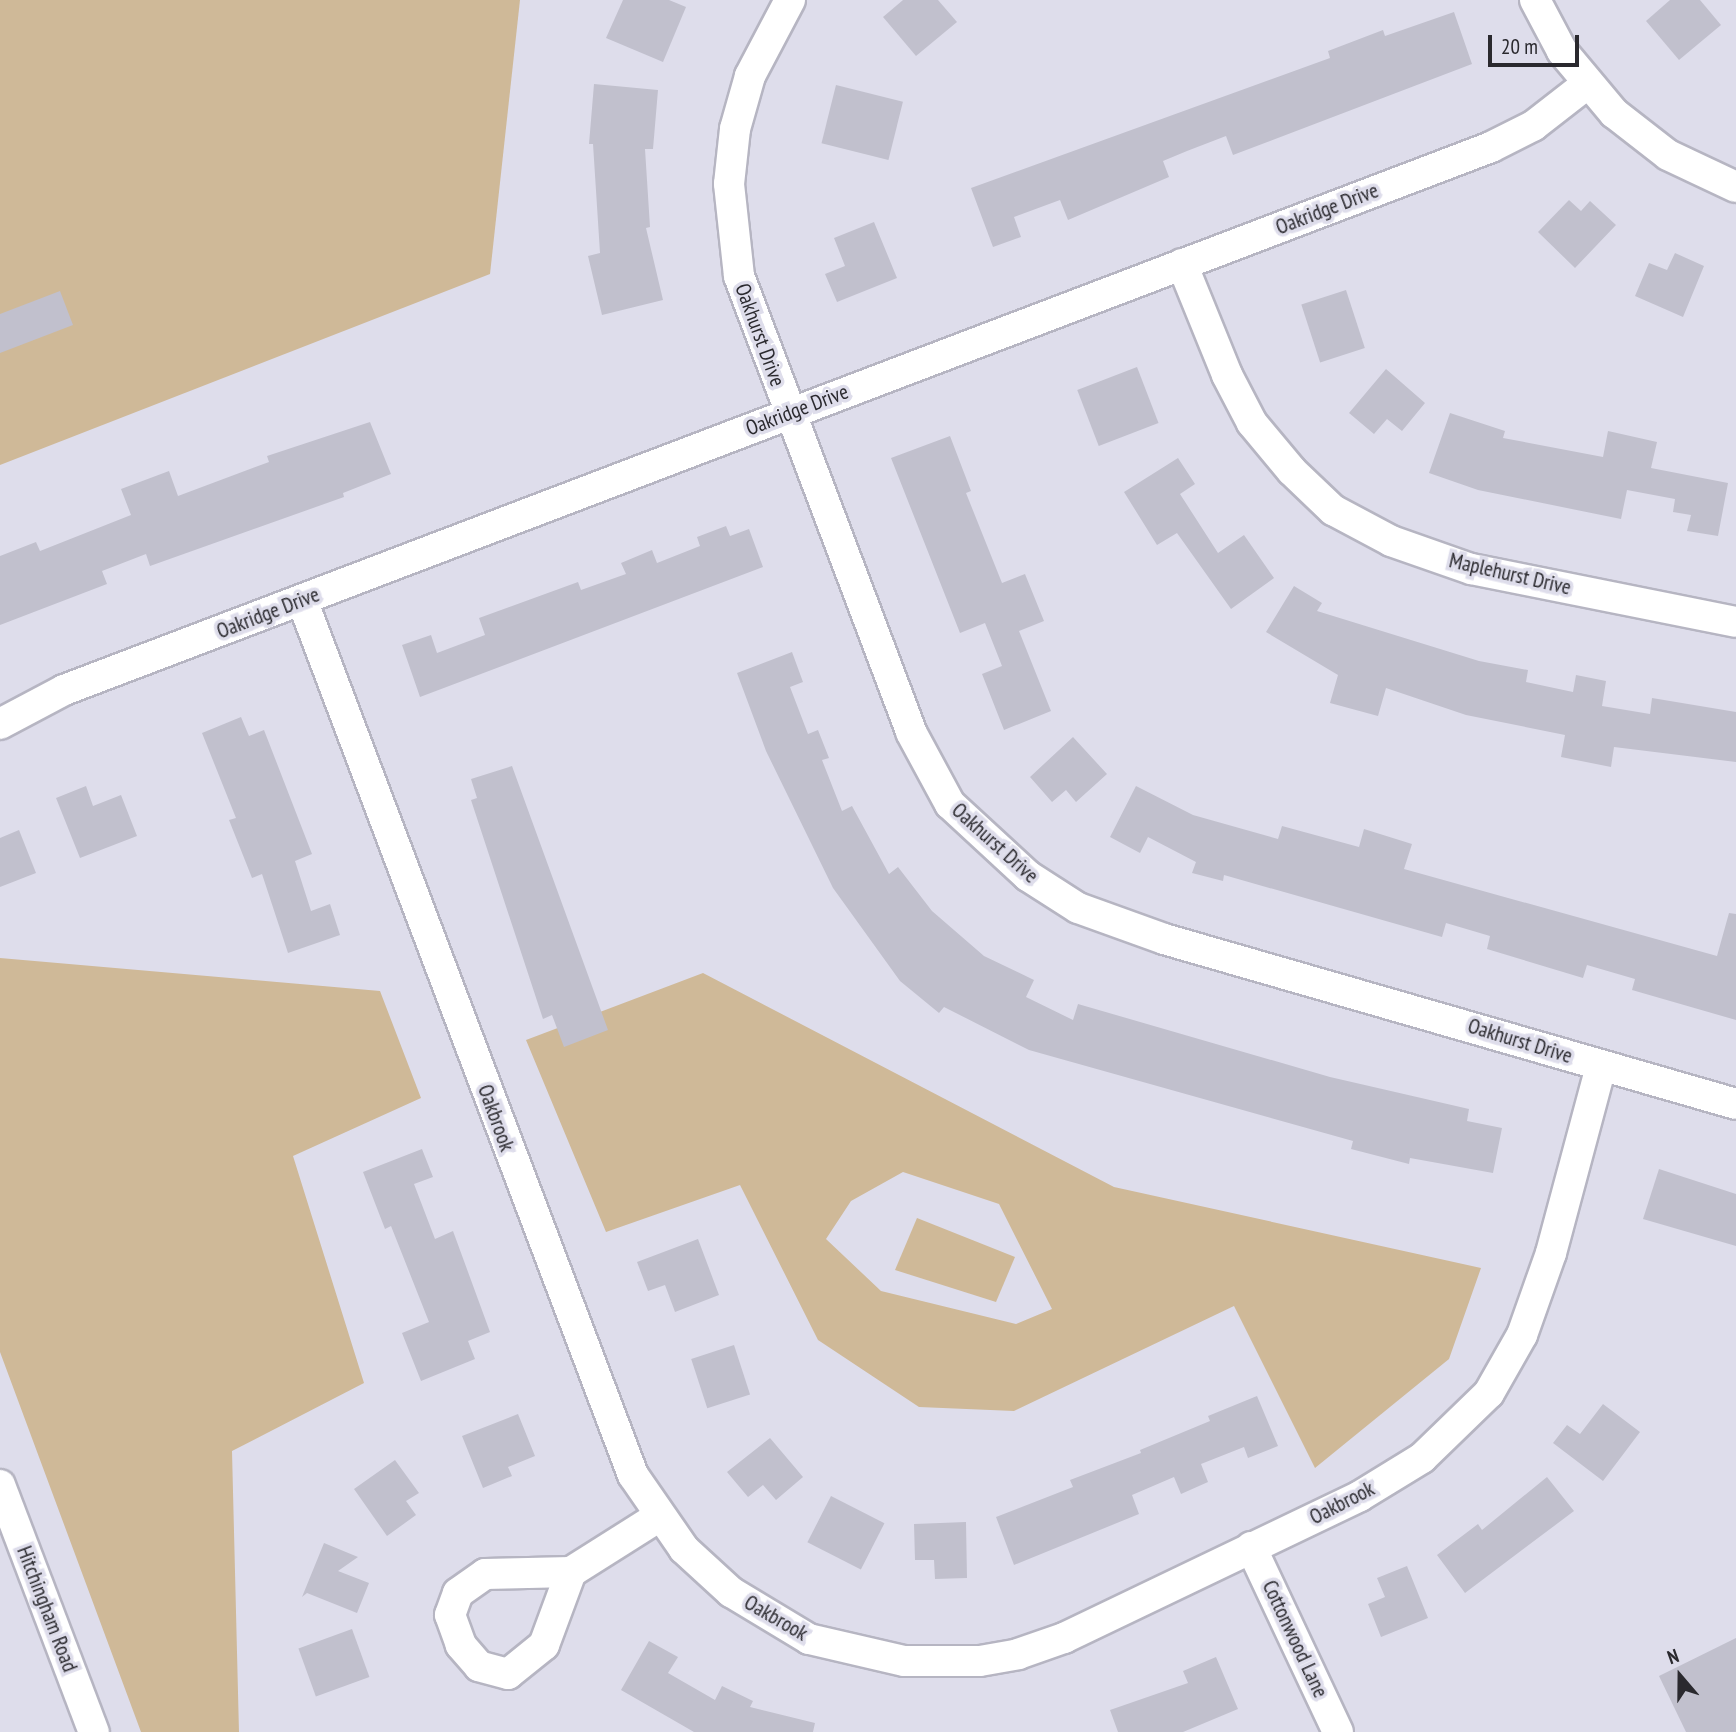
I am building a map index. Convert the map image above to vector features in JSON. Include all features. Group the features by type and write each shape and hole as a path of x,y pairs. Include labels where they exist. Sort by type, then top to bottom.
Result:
{"street":[{"name":"Oakhurst Drive","path":"790,0 750,76 735,129 729,184 739,276 789,413 929,772 950,804 1028,876 1078,908 1164,939 1736,1104"},
{"path":"1535,0 1562,51 1614,113 1668,155 1736,187"},
{"name":"Oakridge Drive","path":"0,724 64,690 1491,147 1534,126 1587,84"},
{"name":"Maplehurst Drive","path":"1182,264 1227,375 1252,423 1292,471 1333,510 1391,541 1471,569 1736,622"},
{"name":"Oakbrook","path":"302,600 609,1419 658,1517 693,1558 771,1619 827,1645 904,1661 980,1661 1052,1642 1360,1496 1422,1458 1489,1393 1529,1319 1601,1066"},
{"name":"Hitchingham Road","path":"0,1485 94,1732"},
{"path":"571,1572 658,1517"},
{"name":"Cottonwood Lane","path":"1251,1547 1338,1732"}],"shaded area":[{"path":"0,0 520,0 490,274 0,465"},
{"path":"0,958 380,991 421,1098 293,1156 364,1383 232,1451 239,1732 141,1732 0,1352"},
{"path":"703,973 1114,1187 1481,1268 1449,1359 1315,1468 1234,1306 1014,1411 919,1407 818,1340 740,1185 606,1232 526,1040","holes":["903,1172 999,1204 1052,1309 1016,1324 881,1291 826,1239 851,1201"]},
{"path":"917,1218 1015,1257 996,1302 895,1270"}],"building":[{"path":"623,0 669,0 686,7 663,62 606,38"},
{"path":"903,0 938,0 957,22 916,56 883,17"},
{"path":"1670,0 1700,0 1721,25 1679,60 1646,21"},
{"path":"1454,12 1472,64 1233,155 1226,136 1163,161 1169,177 1068,220 1060,200 1014,217 1021,237 993,247 971,188 1330,58 1328,51 1383,30 1385,36"},
{"path":"594,84 658,90 653,149 645,149 650,227 646,228 663,300 602,315 588,256 600,253 593,144 589,144"},
{"path":"836,85 903,102 888,160 821,143"},
{"path":"1569,200 1581,211 1590,201 1616,225 1575,268 1538,232"},
{"path":"874,222 897,278 837,302 825,274 845,266 834,238"},
{"path":"1675,253 1704,266 1683,317 1635,296 1649,263 1667,270"},
{"path":"1346,290 1365,348 1320,363 1301,305"},
{"path":"60,291 73,325 0,353 0,314"},
{"path":"1137,367 1159,423 1099,446 1077,390"},
{"path":"1386,369 1425,403 1402,431 1387,419 1374,434 1349,413"},
{"path":"1450,413 1505,431 1503,438 1603,457 1608,431 1657,442 1651,468 1728,483 1718,536 1687,531 1691,515 1673,512 1675,499 1627,490 1621,519 1478,490 1429,473"},
{"path":"370,422 391,474 343,493 344,497 150,566 146,554 102,571 107,584 0,625 0,556 36,542 40,551 131,515 121,489 169,471 178,496 269,462 267,456"},
{"path":"950,436 971,491 966,493 1002,583 1025,574 1044,621 1019,631 1051,711 1004,730 982,674 1002,666 985,623 960,633 891,458"},
{"path":"1178,458 1195,484 1180,494 1218,553 1244,535 1274,578 1231,609 1177,533 1157,545 1124,492"},
{"path":"726,526 730,536 749,529 763,567 420,697 402,645 431,635 437,653 485,635 479,618 578,582 581,590 626,574 621,563 652,550 657,563 700,546 697,537"},
{"path":"1294,586 1322,603 1317,611 1479,661 1528,670 1526,682 1573,692 1576,675 1606,681 1602,706 1650,714 1652,698 1736,712 1736,762 1614,747 1611,767 1561,757 1565,735 1466,715 1386,688 1378,716 1330,703 1338,675 1266,632"},
{"path":"792,652 803,682 790,687 808,734 818,730 829,758 822,760 842,811 852,806 889,874 898,867 932,911 984,956 1034,980 1026,997 1073,1020 1078,1004 1330,1077 1469,1109 1467,1121 1502,1128 1493,1173 1410,1158 1409,1164 1351,1149 1353,1141 1029,1050 944,1007 939,1013 900,981 833,888 766,751 737,673"},
{"path":"241,717 249,736 264,730 312,854 295,861 311,911 330,904 340,935 288,953 262,874 252,878 229,820 236,818 202,733"},
{"path":"1073,737 1107,774 1076,802 1066,790 1052,802 1030,777"},
{"path":"512,766 608,1030 564,1047 552,1015 543,1019 471,800 477,798 471,779"},
{"path":"86,786 93,806 121,795 137,836 80,858 56,798"},
{"path":"1136,786 1193,815 1278,839 1282,826 1359,847 1364,829 1412,844 1404,869 1717,956 1729,913 1736,914 1736,1020 1632,990 1635,979 1587,965 1583,978 1487,949 1490,936 1446,923 1442,937 1224,875 1223,881 1192,873 1196,862 1148,837 1140,853 1110,837"},
{"path":"19,830 36,873 0,887 0,838"},
{"path":"422,1149 433,1177 414,1184 435,1239 453,1231 490,1332 468,1341 475,1359 421,1381 402,1333 429,1322 391,1226 385,1229 363,1172"},
{"path":"1659,1169 1736,1194 1736,1246 1643,1219"},
{"path":"698,1239 719,1295 675,1312 665,1285 648,1291 637,1262"},
{"path":"734,1345 750,1394 707,1408 691,1359"},
{"path":"1257,1396 1278,1446 1248,1458 1244,1447 1201,1464 1208,1482 1181,1494 1174,1477 1132,1495 1139,1514 1014,1565 996,1517 1073,1487 1070,1480 1141,1453 1140,1450 1210,1421 1208,1416"},
{"path":"1603,1404 1640,1432 1603,1481 1553,1443 1567,1425 1580,1434"},
{"path":"518,1414 535,1456 508,1467 512,1476 483,1488 462,1436"},
{"path":"770,1438 803,1477 776,1500 763,1485 748,1497 727,1472"},
{"path":"395,1460 419,1493 406,1501 416,1515 387,1536 354,1489"},
{"path":"1547,1477 1574,1511 1465,1593 1437,1555 1478,1524 1482,1530"},
{"path":"831,1496 884,1523 861,1570 807,1542"},
{"path":"966,1522 967,1578 935,1579 934,1560 915,1560 914,1524"},
{"path":"324,1543 358,1557 338,1571 369,1583 357,1613 307,1593 302,1597"},
{"path":"1407,1566 1428,1618 1381,1637 1368,1604 1385,1597 1377,1578"},
{"path":"352,1629 369,1677 316,1696 298,1648"},
{"path":"1736,1638 1736,1732 1686,1732 1659,1676"},
{"path":"649,1641 678,1657 668,1673 715,1700 722,1686 753,1701 750,1707 815,1723 813,1732 694,1732 621,1690"},
{"path":"1216,1657 1238,1709 1183,1732 1118,1732 1110,1710 1188,1683 1183,1671"}]}
